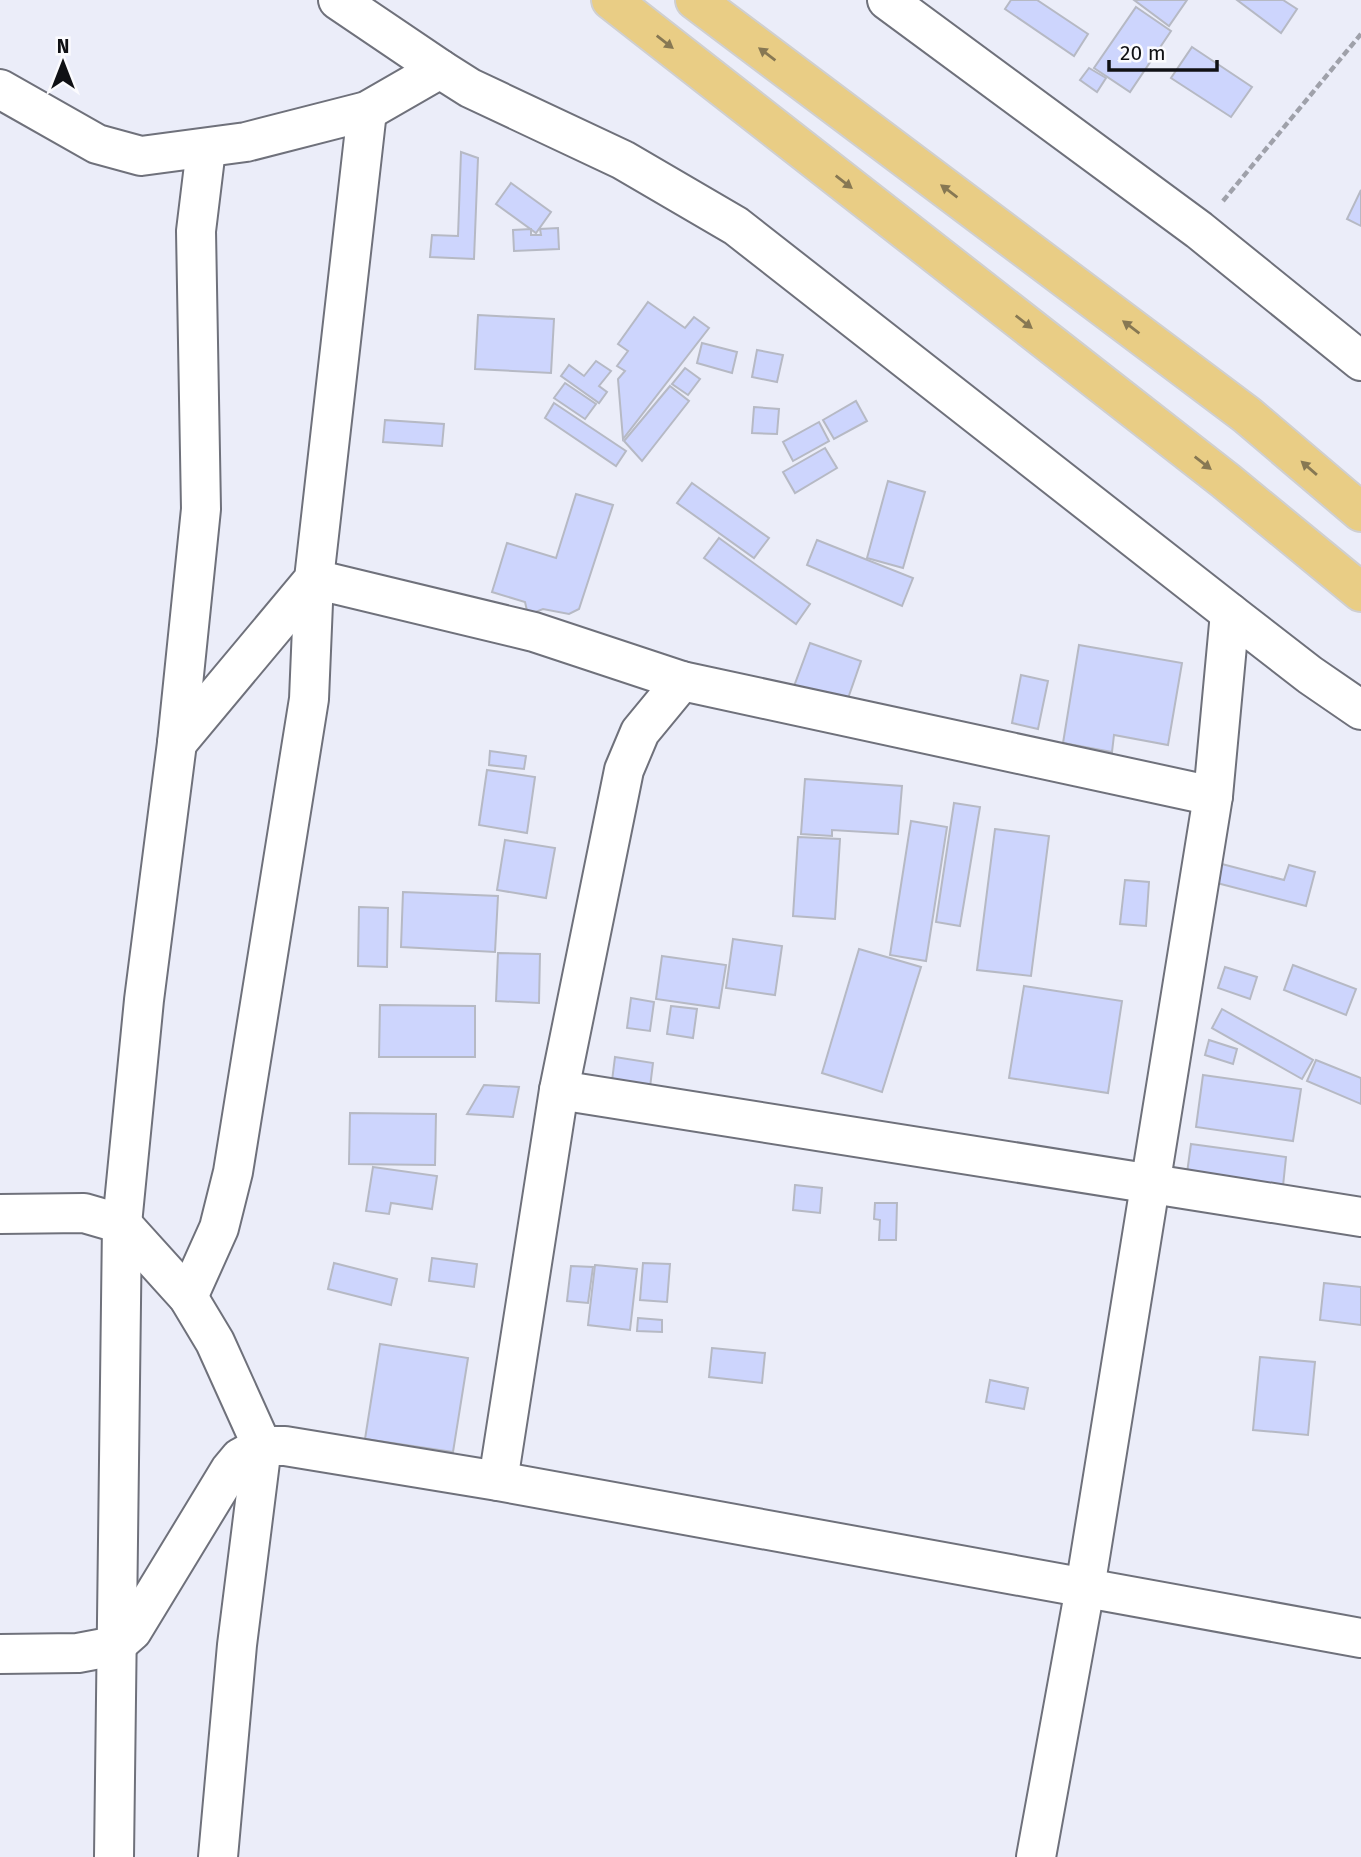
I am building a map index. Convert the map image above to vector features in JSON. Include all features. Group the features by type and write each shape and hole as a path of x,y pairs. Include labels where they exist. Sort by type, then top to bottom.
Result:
{"main road":[{"path":"611,0 1226,481 1361,592"},
{"path":"695,0 1247,415 1361,512"}],"street":[{"path":"338,0 470,88 623,160 736,226 1310,675 1361,710"},
{"path":"887,0 1199,230 1361,361"},
{"path":"0,89 97,144 117,152 141,156 206,149 296,131 367,111 440,69"},
{"path":"188,1297 219,1228 233,1172 309,699 314,579 367,111"},
{"path":"114,1857 122,1224 144,1000 177,743 201,509 196,231 206,149"},
{"path":"314,579 534,632 682,681 1213,796"},
{"path":"177,743 314,579"},
{"path":"1036,1857 1085,1588 1213,796 1230,613"},
{"path":"498,1481 559,1090 626,761 640,732 682,681"},
{"path":"559,1090 1361,1217"},
{"path":"0,1214 84,1213 122,1224 188,1297 215,1342 262,1446 237,1645 218,1857"},
{"path":"0,1654 78,1653 116,1646 132,1631 230,1470 240,1458 262,1446 285,1446 498,1481 1361,1638"}],"path":[{"path":"1199,230 1361,34"}],"building":[{"path":"1011,0 1037,0 1088,34 1074,56 1005,9"},
{"path":"1134,0 1187,0 1169,26"},
{"path":"1237,0 1283,0 1297,9 1281,33"},
{"path":"1136,7 1171,31 1130,92 1094,68"},
{"path":"1192,47 1252,87 1231,117 1171,78"},
{"path":"1089,68 1106,78 1097,92 1080,80"},
{"path":"461,152 478,158 474,259 430,257 432,235 458,236"},
{"path":"511,183 551,212 536,233 496,204"},
{"path":"1361,190 1361,226 1347,219"},
{"path":"558,228 559,249 514,251 513,230 531,229 531,235 541,235 540,229"},
{"path":"648,302 685,328 694,317 709,328 623,439 618,379 625,371 617,366 628,351 618,344"},
{"path":"478,315 554,319 551,373 475,369"},
{"path":"702,343 737,352 732,373 697,363"},
{"path":"757,350 783,355 777,382 752,377"},
{"path":"596,361 611,371 599,386 607,392 599,403 561,376 569,365 584,376"},
{"path":"685,368 700,379 688,395 672,384"},
{"path":"565,383 596,404 585,419 554,398"},
{"path":"670,386 689,401 642,461 624,441"},
{"path":"856,401 867,421 834,439 823,420"},
{"path":"554,403 626,451 616,466 545,418"},
{"path":"754,407 779,409 777,434 752,433"},
{"path":"385,420 444,424 442,446 383,442"},
{"path":"819,422 829,441 793,461 783,442"},
{"path":"825,448 837,468 795,493 783,472"},
{"path":"888,481 925,492 903,568 867,558"},
{"path":"692,483 769,538 754,558 677,503"},
{"path":"576,494 613,505 579,609 569,614 543,609 528,615 525,602 492,592 507,543 556,558"},
{"path":"719,538 810,604 796,624 704,558"},
{"path":"817,540 913,578 902,606 807,565"},
{"path":"810,643 861,661 845,707 793,689"},
{"path":"1079,645 1182,663 1168,745 1114,735 1112,752 1063,743"},
{"path":"1021,675 1048,681 1038,729 1012,723"},
{"path":"490,751 526,756 524,769 489,765"},
{"path":"487,770 535,777 527,833 479,825"},
{"path":"805,779 902,786 898,834 832,830 832,836 801,834"},
{"path":"954,803 980,807 960,926 936,922"},
{"path":"911,821 947,827 926,961 890,955"},
{"path":"995,829 1049,836 1031,976 977,970"},
{"path":"798,837 840,839 835,919 793,916"},
{"path":"505,840 555,848 546,898 497,890"},
{"path":"1218,863 1284,880 1289,865 1315,872 1306,906 1213,882"},
{"path":"1125,880 1149,882 1146,926 1120,924"},
{"path":"403,892 498,896 495,952 401,947"},
{"path":"359,907 388,908 387,967 358,966"},
{"path":"733,939 782,946 775,995 726,988"},
{"path":"859,949 921,967 882,1092 822,1073"},
{"path":"498,953 540,954 539,1003 496,1001"},
{"path":"662,956 726,965 719,1008 656,999"},
{"path":"1293,965 1356,989 1346,1015 1284,990"},
{"path":"1225,967 1257,977 1250,999 1218,988"},
{"path":"1024,986 1122,1001 1108,1093 1009,1078"},
{"path":"631,998 654,1002 650,1031 627,1028"},
{"path":"380,1005 475,1006 475,1057 379,1057"},
{"path":"671,1006 697,1009 693,1038 667,1034"},
{"path":"1222,1009 1313,1060 1302,1079 1212,1028"},
{"path":"1209,1040 1237,1049 1233,1064 1205,1055"},
{"path":"615,1057 653,1063 650,1087 612,1081"},
{"path":"1316,1060 1361,1078 1361,1104 1307,1081"},
{"path":"1203,1075 1301,1089 1293,1141 1196,1127"},
{"path":"484,1085 519,1087 513,1117 467,1114"},
{"path":"350,1113 436,1114 435,1165 349,1164"},
{"path":"1191,1144 1286,1157 1283,1186 1187,1173"},
{"path":"373,1167 437,1176 432,1209 391,1203 389,1214 366,1211"},
{"path":"795,1185 822,1188 820,1213 793,1210"},
{"path":"875,1203 897,1203 896,1240 879,1240 880,1220 874,1219"},
{"path":"432,1258 477,1264 474,1287 429,1281"},
{"path":"334,1263 397,1279 391,1305 328,1289"},
{"path":"643,1263 670,1264 667,1302 640,1300"},
{"path":"595,1265 637,1269 630,1330 588,1325"},
{"path":"571,1266 593,1267 588,1303 567,1301"},
{"path":"1324,1283 1361,1287 1361,1325 1320,1320"},
{"path":"638,1318 662,1320 662,1332 637,1331"},
{"path":"380,1344 468,1358 453,1452 365,1439"},
{"path":"712,1348 765,1353 762,1383 709,1377"},
{"path":"1260,1357 1315,1362 1308,1435 1253,1430"},
{"path":"990,1380 1028,1388 1024,1409 986,1402"}]}
